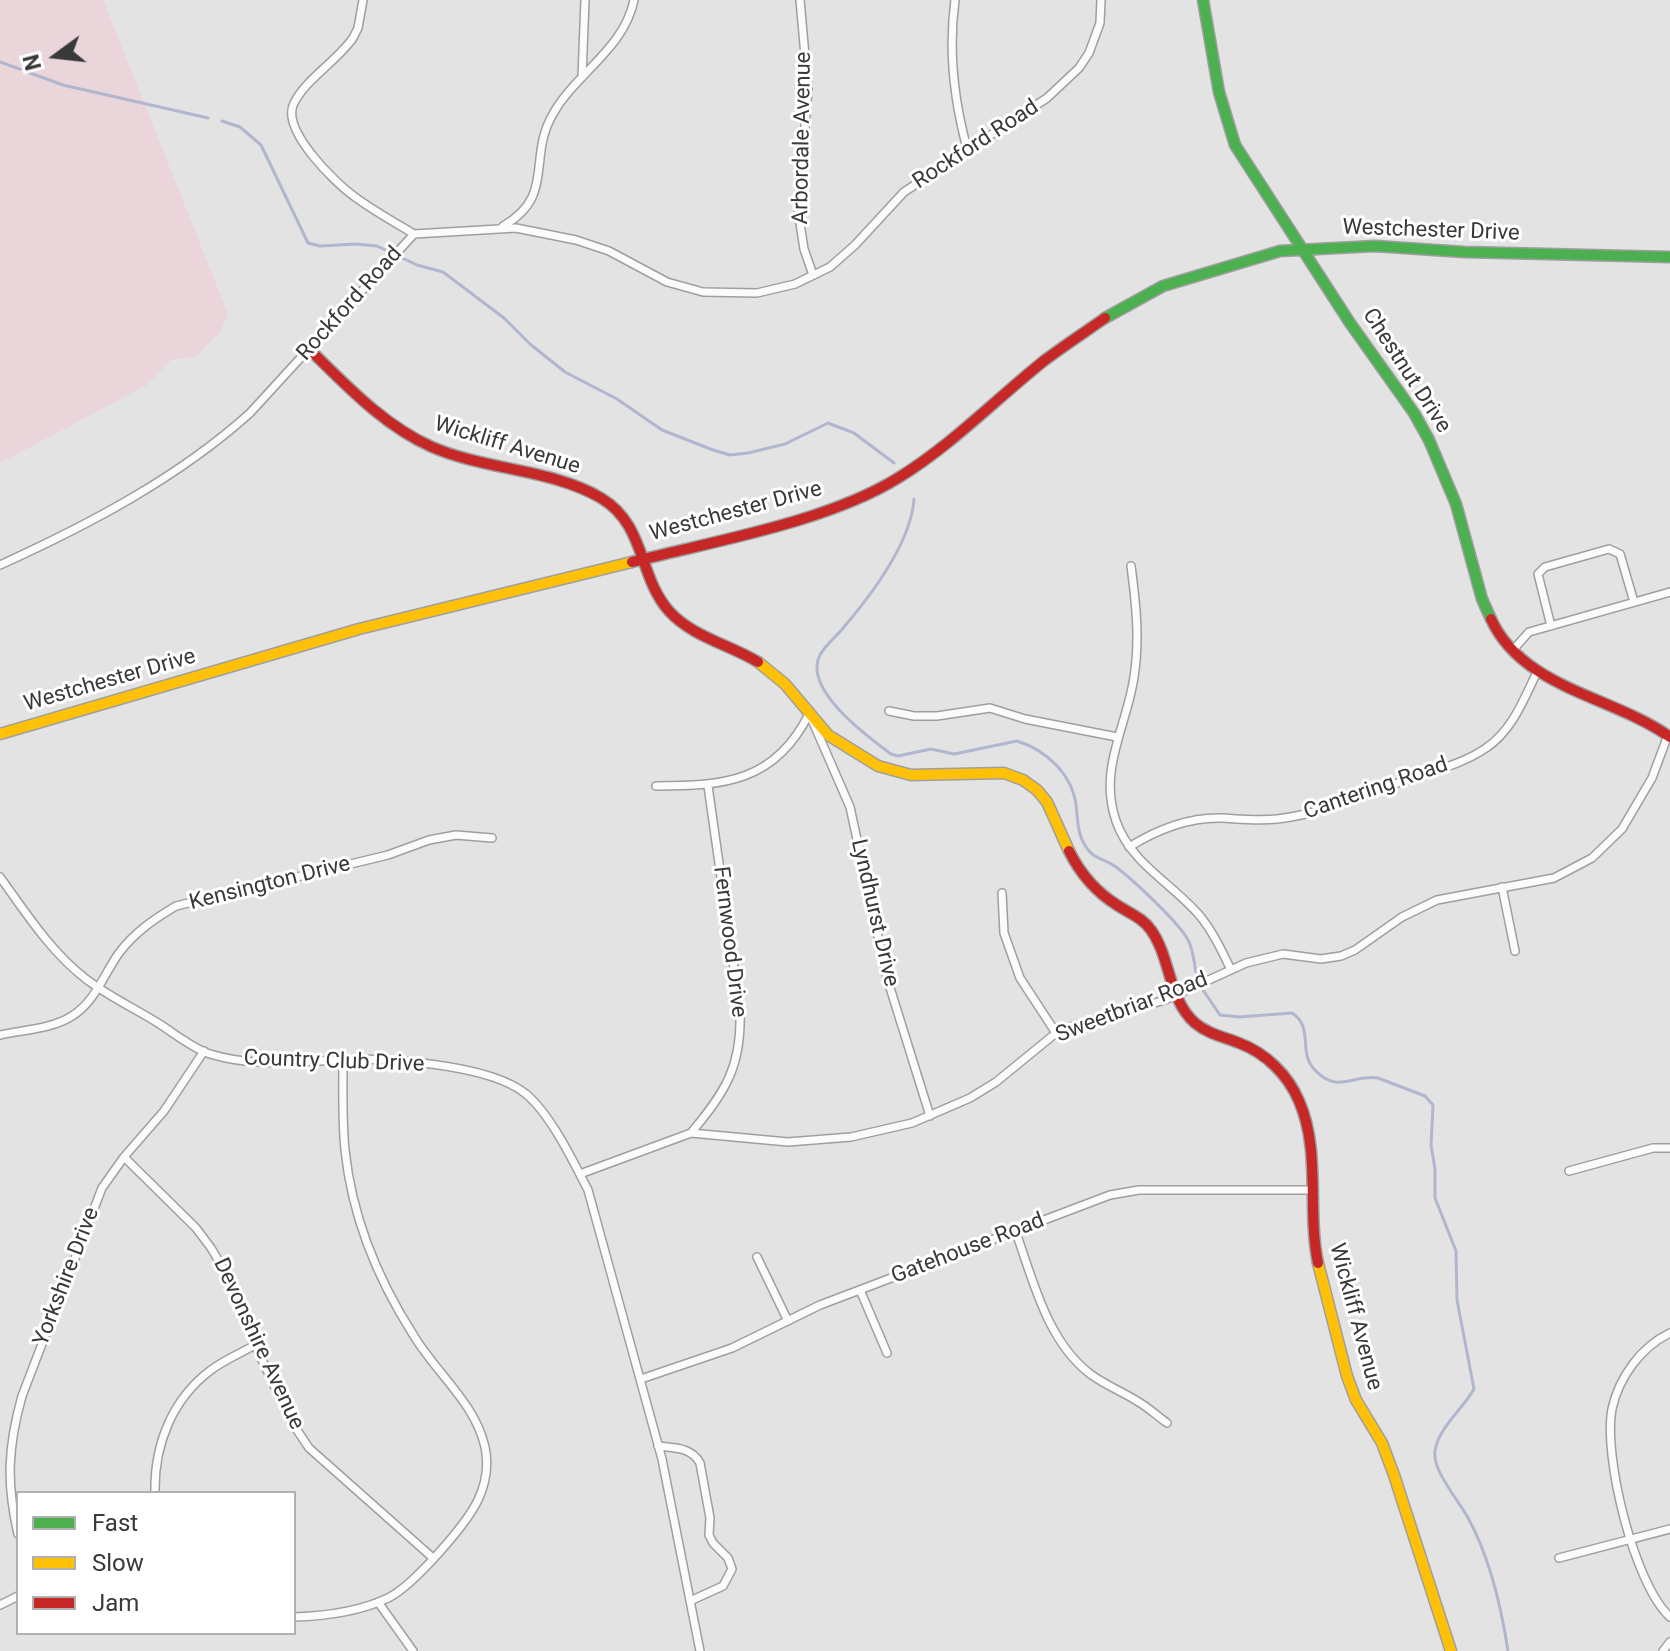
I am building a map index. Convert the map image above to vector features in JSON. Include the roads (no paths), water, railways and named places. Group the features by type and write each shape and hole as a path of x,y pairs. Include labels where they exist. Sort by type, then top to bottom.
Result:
{"street":[{"path":"363,0 353,38 295,100 291,115 293,126 338,183 375,211 414,234"},
{"path":"582,77 585,0"},
{"path":"501,227 516,219 536,194 541,142 553,114 615,41 634,0"},
{"name":"Arbordale Avenue","path":"800,0 808,89 798,211 804,249 813,275"},
{"path":"955,0 953,81 968,152"},
{"name":"Rockford Road","path":"0,565 101,514 194,460 250,413 414,234 501,227 576,240 609,251 667,282 703,292 757,293 783,288 830,267 904,192 1047,98 1079,68 1096,37 1101,0"},
{"name":"Chestnut Drive","path":"1203,0 1227,126 1245,163 1350,323 1414,413 1429,440 1456,504 1489,617 1512,651 1537,672 1652,724 1669,736"},
{"name":"Westchester Drive","path":"0,734 359,629 776,526 853,501 896,480 938,452 1046,360 1108,316 1163,286 1280,251 1375,246 1464,252 1670,257"},
{"name":"Wickliff Avenue","path":"309,349 359,398 391,425 414,438 434,448 577,487 616,509 633,530 649,574 668,610 690,628 763,665 785,684 828,735 849,749 894,772 935,776 1004,773 1019,777 1033,785 1050,804 1073,861 1082,874 1104,895 1138,916 1152,930 1186,1013 1200,1027 1217,1037 1253,1049 1271,1062 1300,1102 1308,1128 1314,1251 1346,1373 1361,1411 1384,1446 1451,1651"},
{"path":"1551,626 1538,574 1545,567 1557,563 1609,549 1620,554 1634,602"},
{"path":"1131,566 1138,620 1134,678 1111,766 1110,796 1115,819 1129,847 1148,869 1201,917 1231,970"},
{"path":"1512,651 1529,632 1670,592"},
{"name":"Cantering Road","path":"1129,847 1158,830 1192,820 1268,820 1304,816 1460,762 1488,747 1509,724 1518,713 1537,672"},
{"path":"889,711 937,716 990,708 1011,712 1025,719 1117,737"},
{"path":"656,786 708,786 743,778 769,763 793,741 809,714"},
{"name":"Lyndhurst Drive","path":"809,714 850,807 887,978 930,1116"},
{"name":"Sweetbriar Road","path":"580,1174 691,1133 788,1142 821,1141 912,1123 970,1098 996,1082 1056,1033 1176,994 1231,970 1283,954 1321,959 1341,956 1428,903 1554,878 1577,868 1608,846 1622,829 1652,778 1669,736"},
{"name":"Fernwood Drive","path":"691,1133 717,1102 731,1078 741,1036 708,786"},
{"name":"Kensington Drive","path":"0,1035 71,1017 89,1000 133,936 176,906 388,855 429,840 456,835 492,838"},
{"name":"Country Club Drive","path":"0,877 59,955 98,986 204,1051 272,1064 343,1059 432,1065 509,1083 525,1093 538,1107 588,1190 658,1446 700,1651"},
{"path":"1502,887 1515,951"},
{"path":"1002,893 1004,933 1020,978 1056,1033"},
{"name":"Yorkshire Drive","path":"16,1524 8,1482 13,1427 102,1188 164,1111 204,1051"},
{"path":"296,1617 335,1614 391,1597 420,1573 478,1500 487,1473 485,1447 469,1408 423,1351 402,1318 364,1236 345,1151 343,1059"},
{"path":"1569,1171 1653,1148 1670,1148"},
{"name":"Devonshire Avenue","path":"124,1157 196,1228 211,1248 230,1280 255,1345 291,1421 309,1448 433,1558"},
{"name":"Gatehouse Road","path":"641,1379 732,1348 820,1305 1110,1195 1139,1190 1311,1190"},
{"path":"1015,1230 1043,1307 1060,1341 1074,1360 1167,1423"},
{"path":"757,1257 788,1321"},
{"path":"860,1290 887,1353"},
{"path":"1670,1333 1636,1361 1619,1387 1610,1425 1611,1451 1639,1570 1649,1591 1670,1617"},
{"path":"155,1491 159,1450 166,1428 181,1401 213,1368 255,1345"},
{"path":"658,1446 689,1450 696,1455 710,1518 709,1535 728,1558 732,1569 723,1586 690,1601"},
{"path":"1559,1558 1670,1529"},
{"path":"378,1602 413,1651"},
{"path":"1663,1651 1670,1642"}],"waterway":[{"path":"0,62 63,85 208,118"},
{"path":"222,121 240,127 261,145 308,243 320,246 377,246 417,265 443,272 504,318 565,372 617,399 662,430 730,455 785,444 828,423 854,433 894,463"},
{"path":"914,499 906,533 888,567 820,655 817,668 828,697 868,736 898,756 931,749 954,754 1017,741 1038,750 1056,765 1069,783 1074,794 1079,832 1086,847 1123,873 1185,934 1196,972"},
{"path":"1203,990 1220,1015 1239,1017 1292,1013 1302,1025 1309,1062 1322,1077 1338,1082 1378,1078 1425,1096 1433,1105 1431,1145 1435,1198 1456,1251 1457,1300 1474,1389 1441,1434 1435,1459 1441,1476 1467,1516 1482,1548 1498,1599 1508,1651"}]}
